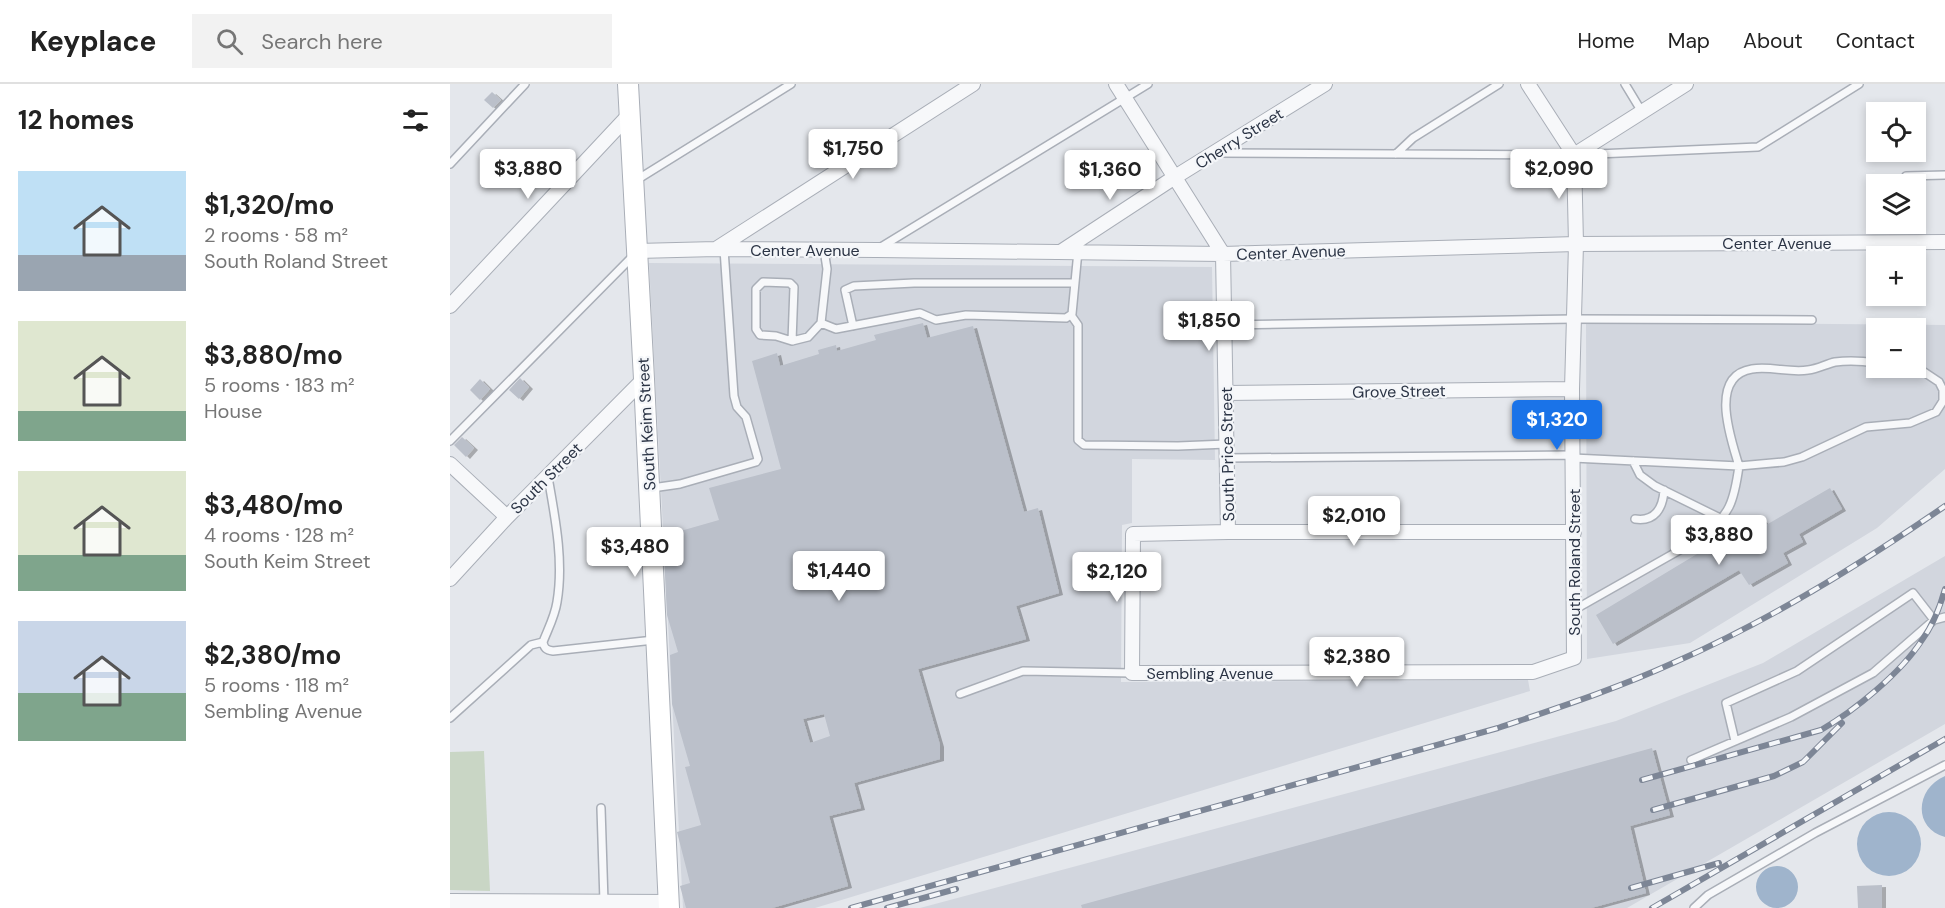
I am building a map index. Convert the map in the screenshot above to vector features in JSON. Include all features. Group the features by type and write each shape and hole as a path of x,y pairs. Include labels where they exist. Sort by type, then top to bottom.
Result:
{"street":[{"name":"South Keim Street","path":"628,84 645,379 669,905"},
{"path":"720,249 974,84"},
{"path":"1116,84 1223,254"},
{"name":"Cherry Street","path":"1077,247 1175,177 1325,84"},
{"path":"1528,84 1574,155 1686,84"},
{"path":"450,306 629,115"},
{"name":"South Roland Street","path":"1574,155 1576,244 1572,389 1575,532 1574,658"},
{"name":"Center Avenue","path":"637,251 720,249 1062,251 1077,247 1223,254 1576,244 1945,242"},
{"name":"South Price Street","path":"1223,254 1228,531"},
{"name":"South Street","path":"450,579 507,517 645,379"},
{"name":"Grove Street","path":"1226,393 1572,389"},
{"path":"450,464 507,517"},
{"path":"1132,673 1133,534 1228,531 1575,532"},
{"name":"Sembling Avenue","path":"1132,673 1533,672 1574,658"},
{"path":"450,901 604,902 669,905"}],"lane":[{"path":"450,164 525,84"},
{"path":"633,183 791,84"},
{"path":"877,250 1148,84"},
{"path":"1396,154 1413,138 1499,84"},
{"path":"1625,84 1642,112"},
{"path":"1215,153 1574,155 1758,147 1858,84"},
{"path":"1926,175 1945,175"},
{"path":"821,323 836,329 920,313 936,320 966,315 1066,318 1072,314 1077,247"},
{"path":"650,489 691,481 756,462 758,459 746,417 737,406 734,396 720,249"},
{"path":"792,341 794,287 790,283 763,282 756,289 756,329 760,335 776,336 792,341 808,337 821,323 827,269 824,250"},
{"path":"450,441 637,251"},
{"path":"853,326 845,290 854,285 1075,283"},
{"path":"1071,315 1078,325 1078,440 1084,445 1227,444"},
{"path":"1224,325 1574,319 1812,320"},
{"path":"1574,610 1701,538 1722,519 1732,502 1739,466 1725,417 1726,398 1735,377 1753,369 1806,371 1834,363 1866,361"},
{"path":"1227,458 1573,456 1739,466 1793,460 1866,427 1910,423 1936,412 1943,402 1943,390 1939,382 1926,373"},
{"path":"1633,461 1640,475 1664,490 1722,519"},
{"path":"548,476 556,526 559,582 556,609 543,642 547,650 657,640"},
{"path":"1635,519 1646,519 1658,513 1662,507 1664,490"},
{"path":"1736,741 1726,703 1797,671 1913,593 1934,620"},
{"path":"1691,760 1791,717 1873,673 1934,620 1945,617"},
{"path":"450,718 531,645 543,642"},
{"path":"960,694 1023,671 1132,673"},
{"path":"1695,908 1708,895 1815,833 1945,765"},
{"path":"601,808 604,902"}],"shaded area":[{"path":"649,263 1212,267 1215,460 1132,459 1132,523 1122,525 1121,682 1528,680 1530,691 815,908 683,908"},
{"path":"1586,322 1866,324 1866,378 1926,378 1926,325 1945,325 1945,469 1877,528 1690,643 1587,659"},
{"path":"1945,556 1945,724 1627,908 920,908 1616,721 1763,663"}],"green space":[{"path":"484,751 490,891 450,890 450,752"}],"water":[{"path":"1945,776 1945,837 1934,832 1927,825 1922,808 1928,789"},
{"path":"1889,812 1907,818 1915,826 1921,844 1915,862 1907,870 1889,876 1871,870 1863,862 1857,844 1863,826 1871,818"},
{"path":"1777,866 1792,872 1798,887 1792,902 1777,908 1762,902 1756,887 1762,872"}],"building":[{"path":"492,92 501,100 493,108 484,100"},
{"path":"923,323 927,338 973,326 1024,512 1038,508 1059,593 1016,606 1026,639 918,669 940,745 940,759 854,783 861,808 829,816 848,886 772,908 686,908 680,886 690,883 677,832 701,825 685,767 690,766 672,704 670,655 678,652 667,615 663,536 719,520 709,488 781,469 752,361 777,353 780,366 819,354 818,350 836,345 837,351 876,340 874,335","holes":["824,714 830,736 810,743 803,719"]},
{"path":"520,378 529,387 519,399 509,390"},
{"path":"480,379 490,389 480,400 470,390"},
{"path":"462,437 474,448 466,457 454,445"},
{"path":"1830,488 1842,509 1799,534 1803,542 1783,553 1788,563 1749,585 1739,570 1613,644 1596,615 1760,516 1766,525"},
{"path":"1652,748 1670,815 1630,826 1646,893 1591,908 1082,908 1081,905"},
{"path":"1882,885 1882,908 1858,908 1857,886"}],"railway":[{"path":"851,908 1498,728 1608,690 1709,647 1779,610 1880,550 1945,506"},
{"path":"1642,780 1821,730 1834,722 1890,678 1913,653 1933,622 1945,589"},
{"path":"1653,810 1774,776 1803,762 1842,723"},
{"path":"1652,908 1945,739"},
{"path":"1631,888 1719,863"},
{"path":"887,908 956,889"}]}
